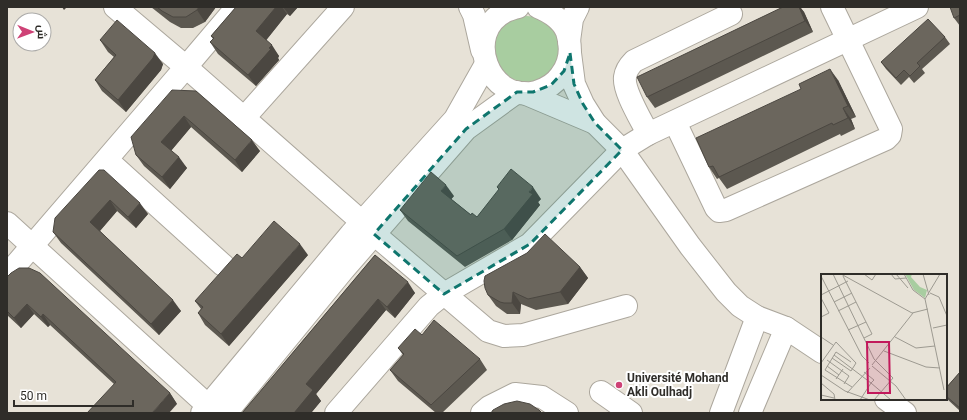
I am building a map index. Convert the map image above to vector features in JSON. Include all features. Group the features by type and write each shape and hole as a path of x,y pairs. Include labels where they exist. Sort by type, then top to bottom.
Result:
{"street":[{"path":"116,7 488,331 504,336 523,335 626,306"},
{"path":"7,275 237,7"},
{"path":"244,118 343,7"},
{"path":"470,7 474,15 485,61 489,71 498,82 504,86 595,123"},
{"path":"7,223 213,411 368,228 455,119 485,61 484,39 492,23 498,16 506,11 518,7"},
{"path":"538,7 548,11 558,18 565,28 570,47 574,84 583,104 595,123 622,150 690,246 726,292 740,306 757,317 786,328 821,351"},
{"path":"368,228 466,128 520,92 533,92 551,85 558,79 568,63 572,20 578,7"},
{"path":"675,122 716,208 719,211 726,210 886,139 890,135 891,129 832,7"},
{"path":"336,413 429,306 444,294 530,244 622,150 648,134 917,7"},
{"path":"648,134 626,88 625,78 627,69 634,61 731,14"},
{"path":"107,160 223,265"},
{"path":"721,413 757,317"},
{"path":"750,413 786,328"},
{"path":"601,392 630,413"},
{"path":"482,413 489,407 515,394 542,397 567,413"},
{"path":"887,400 905,413"}],"highlighted area":[{"path":"570,53 574,84 583,104 595,123 622,150 530,244 444,294 374,234 466,129 517,92 533,92 551,85 564,71"}],"green space":[{"path":"527,16 540,18 550,26 558,36 560,49 558,62 550,72 540,80 527,82 514,80 504,72 496,62 494,49 496,36 504,26 514,18"}],"building":[{"path":"157,7 199,7 186,17 173,17"},
{"path":"236,7 276,7 256,31 272,45 269,48 271,49 248,75 210,42 214,38 211,36"},
{"path":"783,7 799,7 805,21 647,97 637,77"},
{"path":"950,7 960,7 960,15 954,18"},
{"path":"928,19 945,37 917,63 920,66 910,76 904,70 896,78 881,62"},
{"path":"117,20 155,53 153,58 118,100 95,80 116,55 100,40"},
{"path":"830,69 848,106 843,108 848,118 833,125 832,123 719,177 713,166 709,167 696,138 801,89 799,84"},
{"path":"172,90 196,91 252,140 235,160 184,116 161,142 179,157 162,177 136,155 131,137"},
{"path":"511,169 533,187 529,192 533,194 504,229 457,256 400,210 431,172 446,185 441,191 471,215 472,213 477,217 499,189 497,187"},
{"path":"99,170 104,170 140,203 128,217 110,200 90,222 173,300 151,324 53,232 55,218"},
{"path":"274,221 300,244 221,334 198,313 203,307 195,301 237,254 242,258"},
{"path":"545,234 580,267 560,292 528,299 513,292 512,303 500,302 488,295 485,288 485,276 527,253"},
{"path":"375,255 408,282 387,307 378,299 306,384 313,390 294,413 242,413"},
{"path":"19,268 29,268 40,273 170,393 152,413 87,413 116,382 43,314 41,317 27,304 14,318 7,311 7,277"},
{"path":"434,320 480,359 431,405 390,370 404,354 398,348 415,329 422,335"},
{"path":"960,372 960,408 947,397 947,387"},
{"path":"517,401 530,404 542,413 491,413 493,410 504,404"}],"place":[{"name":"Université Mohand Akli Oulhadj","path":"619,385"}]}
